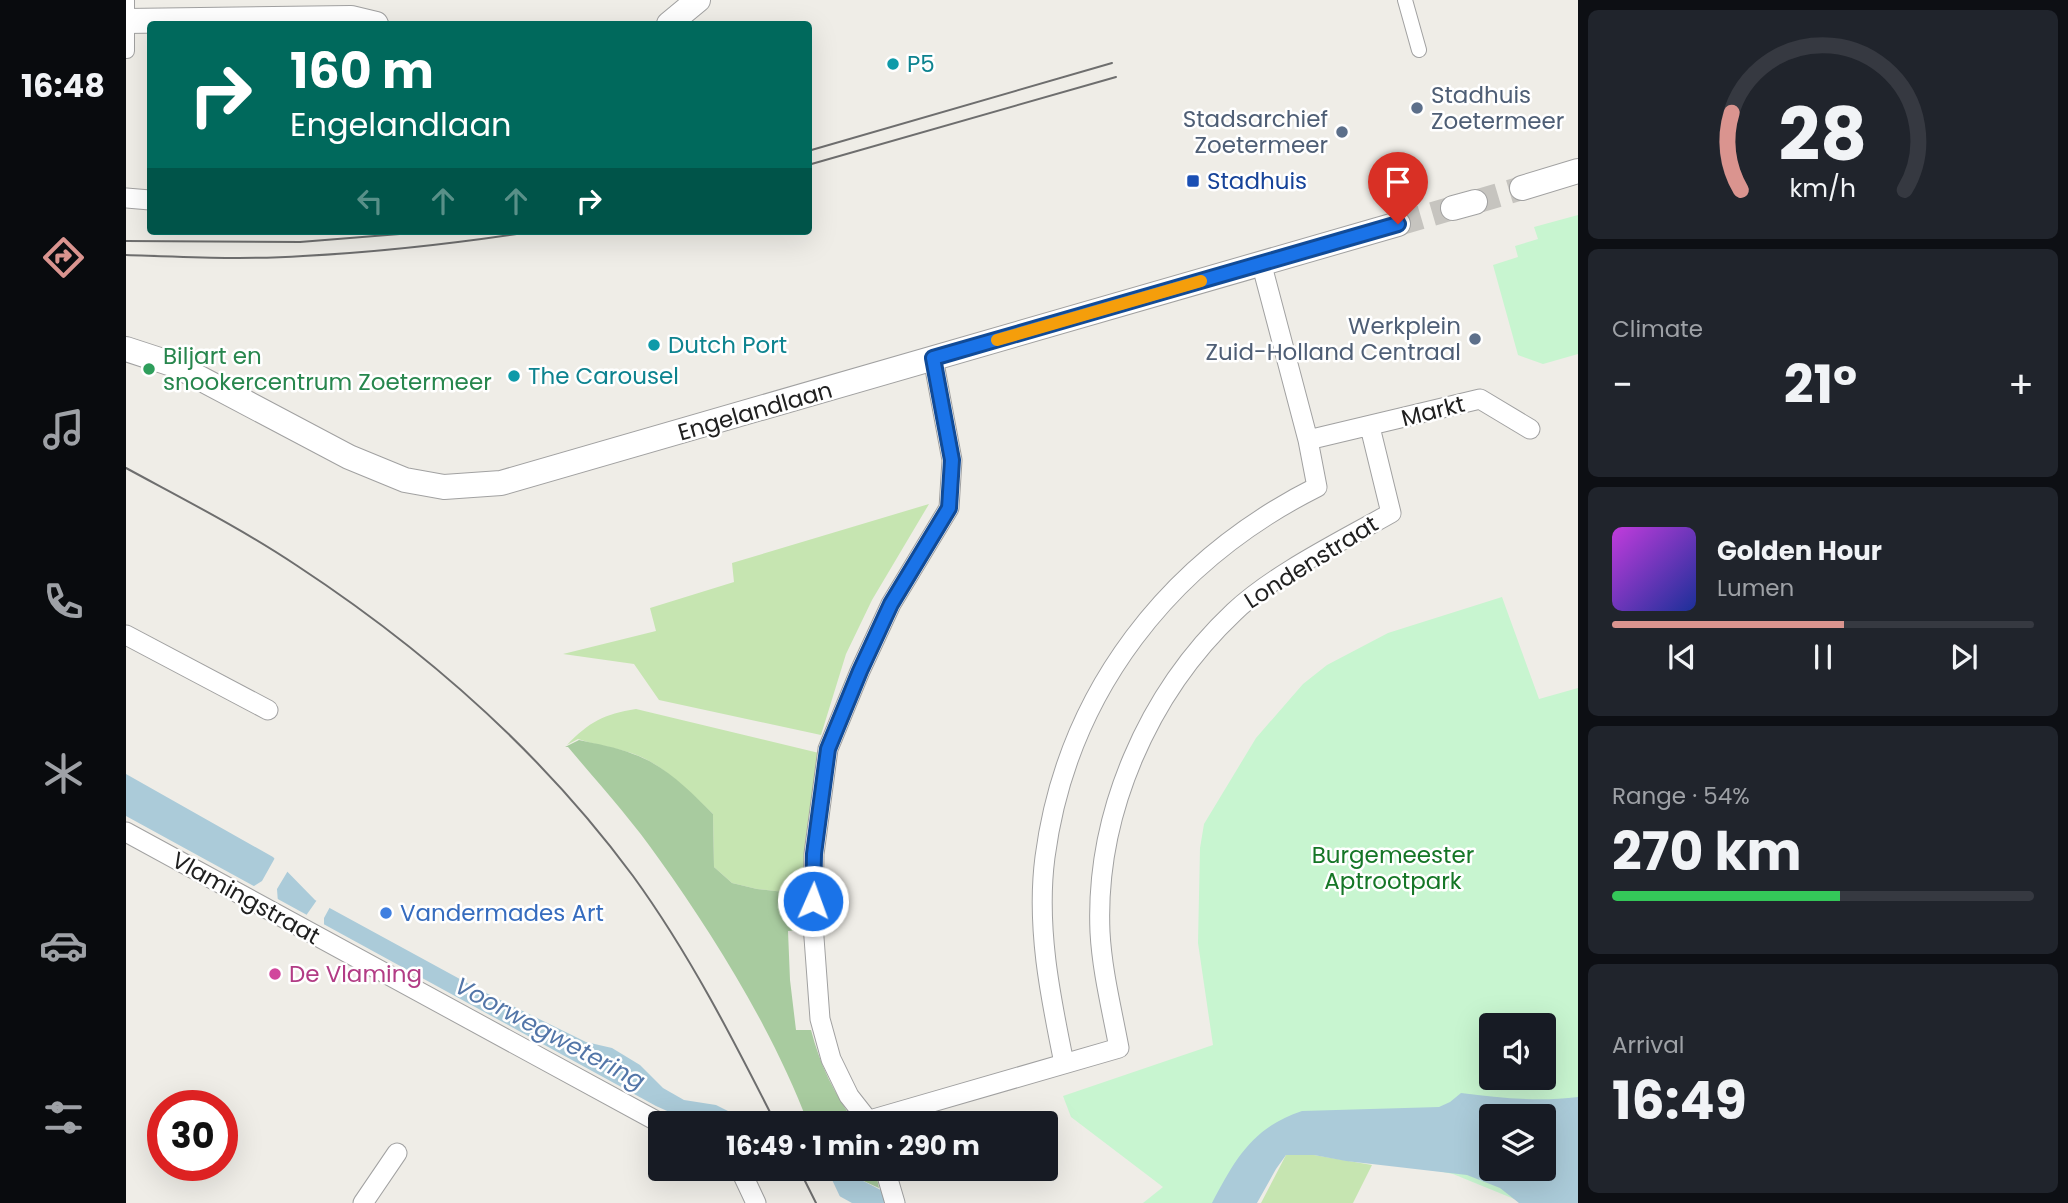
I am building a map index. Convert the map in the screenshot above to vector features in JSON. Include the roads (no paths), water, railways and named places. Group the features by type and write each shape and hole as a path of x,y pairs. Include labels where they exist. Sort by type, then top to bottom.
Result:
{"street":[{"path":"673,21 698,0"},
{"path":"1405,0 1419,50"},
{"path":"127,51 127,14 351,18 364,21"},
{"path":"1522,188 1578,172"},
{"path":"126,198 147,201"},
{"name":"Engelandlaan","path":"126,349 176,365 349,457 405,480 444,487 501,483 1398,224"},
{"path":"1064,1063 1048,985 1043,927 1045,859 1055,804 1075,742 1103,682 1126,645 1160,604 1248,526 1282,504 1317,487 1308,440 1261,262"},
{"path":"862,1111 849,1096 831,1059 820,1019 813,924 814,854 828,749 891,604 949,508 952,460 933,358"},
{"name":"Markt","path":"1370,427 1480,399 1530,429"},
{"path":"1308,440 1370,427"},
{"name":"Londenstraat","path":"904,1111 1119,1048 1100,933 1101,886 1111,820 1137,748 1168,689 1204,643 1234,611 1311,558 1391,513 1370,427"},
{"path":"126,635 268,710"},
{"name":"Vlamingstraat","path":"126,832 648,1116"},
{"path":"363,1203 397,1153"},
{"path":"746,1181 756,1203"}],"water":[{"name":"Voorwegwetering","path":"126,774 273,857 315,900 480,990 586,1042 612,1048 640,1065 663,1088 684,1100 716,1105 728,1111 667,1111 656,1106 126,816"},
{"path":"1461,1093 1534,1099 1578,1097 1578,1203 1519,1203 1500,1188 1482,1181 1556,1181 1556,1104 1479,1104 1479,1180 1467,1175 1314,1155 1286,1155 1257,1203 1212,1203 1247,1147 1270,1126 1285,1118 1302,1111 1439,1107"},
{"path":"812,1181 863,1181 906,1203 852,1203"}],"tunnel":[{"path":"1475,202 1522,188"},
{"path":"1398,224 1453,208"}],"tram line":[{"path":"812,150 1112,63"},
{"path":"812,164 1116,77"},
{"path":"126,241 300,242 387,235"},
{"path":"126,255 237,258 303,256 508,235"},
{"path":"126,468 255,539 343,597 435,668 520,746 598,831 653,905 709,997 769,1111"},
{"path":"805,1181 816,1203"}],"place":[{"name":"P5","path":"893,64"},
{"name":"Stadhuis Zoetermeer","path":"1417,108"},
{"name":"Stadsarchief Zoetermeer","path":"1342,132"},
{"name":"Stadhuis","path":"1193,181"},
{"name":"Werkplein Zuid-Holland Centraal","path":"1475,339"},
{"name":"Dutch Port","path":"654,345"},
{"name":"Biljart en snookercentrum Zoetermeer","path":"149,369"},
{"name":"The Carousel","path":"514,376"},
{"name":"Vandermades Art","path":"386,913"},
{"name":"De Vlaming","path":"275,974"}],"park label":[{"name":"Burgemeester Aptrootpark","path":"1393,868"}]}
